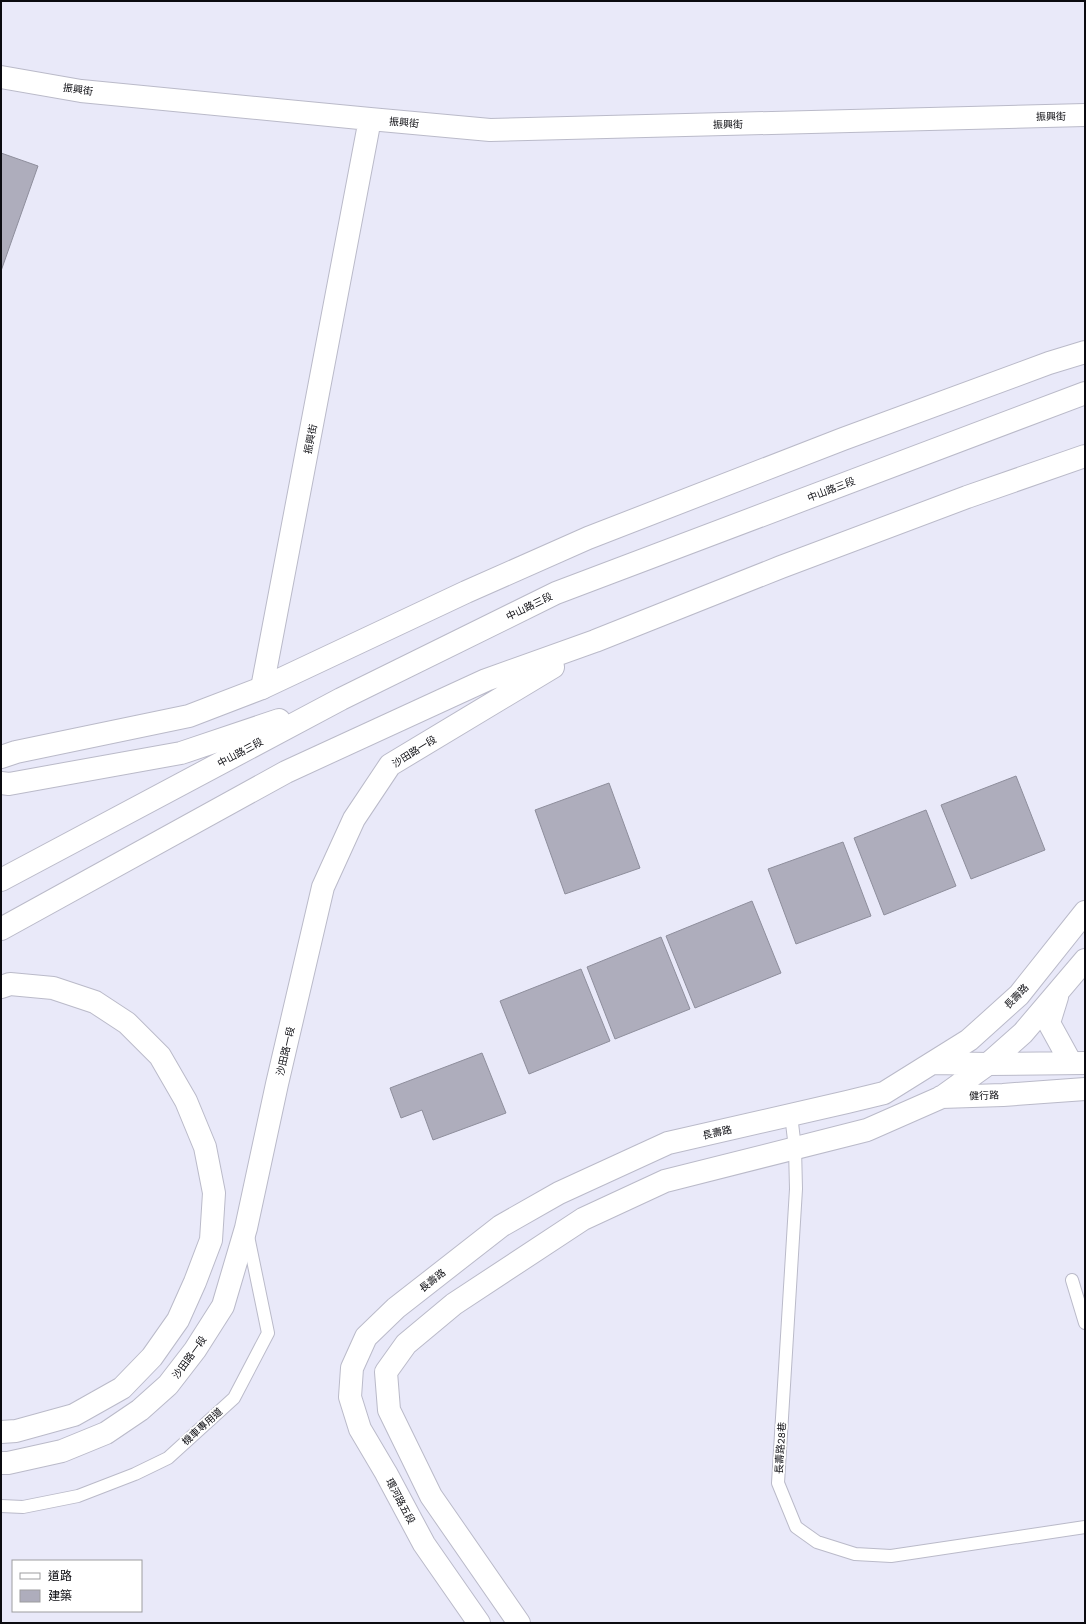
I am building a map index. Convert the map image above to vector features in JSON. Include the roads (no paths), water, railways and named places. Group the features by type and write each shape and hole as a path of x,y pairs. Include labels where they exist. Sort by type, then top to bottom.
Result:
{"main road":[{"name":"振興街","path":"1,77 81,91 490,130 1085,115"},
{"name":"振興街","path":"262,688 370,119"},
{"path":"1,757 16,752 189,716 262,688 466,592 588,538 843,439 1049,363 1085,352"},
{"name":"中山路三段","path":"1,880 341,699 556,593 1085,393"},
{"path":"1,929 286,772 486,680 595,642 781,567 967,497 1085,456"},
{"name":"沙田路一段","path":"1,1463 8,1463 62,1451 106,1433 140,1410 168,1385 195,1350 223,1306 246,1228 277,1084 324,887 354,820 390,764 595,642"},
{"path":"1,783 9,784 181,753 341,699"},
{"name":"長壽路","path":"352,1368 366,1338 396,1308 501,1226 559,1193 668,1143 848,1102 884,1092 933,1063 969,1040 1019,995 1085,912"},
{"path":"520,1623 431,1496 389,1410 386,1372 406,1344 454,1304 583,1219 665,1181 867,1130 942,1097 988,1064 1023,1034 1059,989 1085,960"},
{"path":"1,987 10,984 53,988 95,1002 127,1023 160,1056 186,1101 205,1147 214,1193 211,1240 198,1275 178,1320 152,1357 122,1388 74,1415 16,1431 1,1432"},
{"path":"1059,989 1049,1023 1078,1063"},
{"path":"933,1063 1078,1063"},
{"name":"健行路","path":"884,1092 942,1097 1003,1095 1085,1089"},
{"name":"環河路五段","path":"352,1368 350,1397 360,1429 386,1473 424,1544 479,1623"}],"lane":[{"path":"1,997 10,994 52,998 90,1011 121,1030 153,1060 178,1105 198,1152 207,1192 204,1235 172,1315 149,1350 120,1380 72,1406 16,1423 1,1424"},
{"name":"長壽路28巷","path":"791,1115 795,1148 796,1189 778,1483 796,1528 824,1545 855,1554 891,1556 1085,1527"},
{"name":"機車專用道","path":"1,1506 23,1506 78,1496 135,1474 168,1458 234,1398 268,1333 246,1228"},
{"path":"1072,1280 1085,1323"}]}
